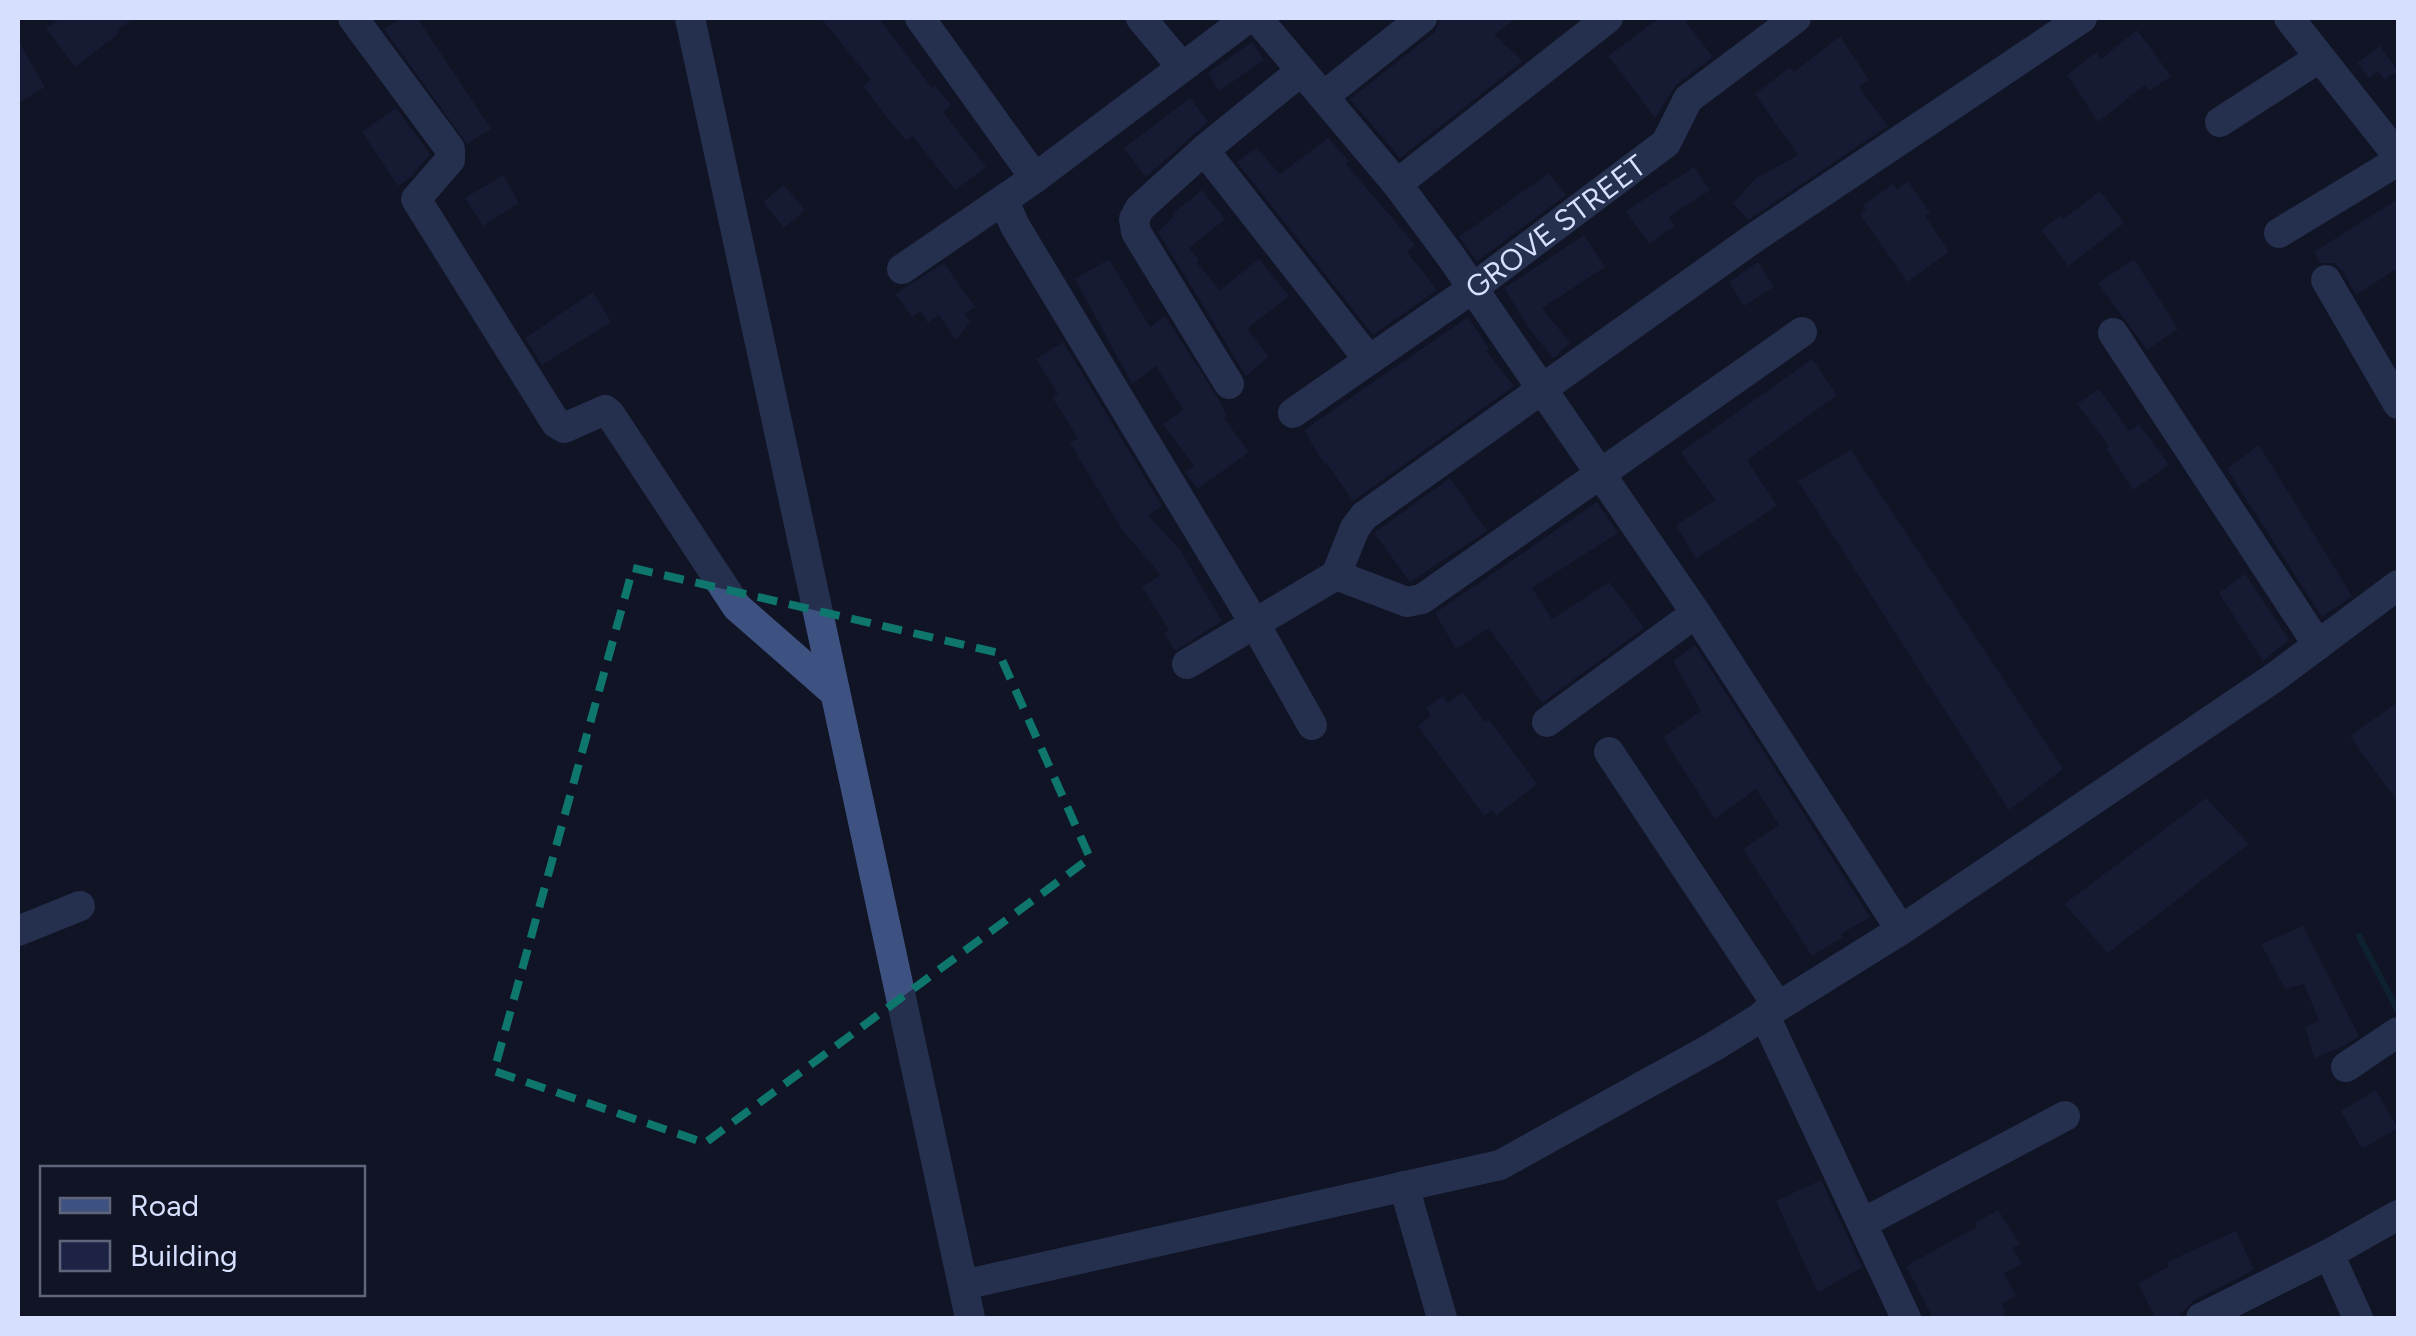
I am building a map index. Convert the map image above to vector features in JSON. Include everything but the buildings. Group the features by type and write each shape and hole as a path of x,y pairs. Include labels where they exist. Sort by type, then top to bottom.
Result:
{"street":[{"path":"353,18 450,149 450,160 416,199 556,424 564,428 597,411 610,414 738,608 834,692"},
{"path":"690,18 970,1318"},
{"path":"920,18 1035,178"},
{"path":"1141,18 1182,68"},
{"path":"902,269 1035,178 1248,18"},
{"path":"1256,18 1397,184 1473,288 1696,613 1901,930"},
{"path":"1324,96 1422,18"},
{"path":"1397,184 1608,18"},
{"name":"GROVE STREET","path":"1293,413 1473,288 1666,143 1688,99 1796,18"},
{"path":"1187,664 1336,574 1364,516 1754,238 2082,18"},
{"path":"2279,233 2398,159 2320,58 2304,22"},
{"path":"2220,122 2320,58"},
{"path":"1229,384 1136,232 1134,219 1140,208 1204,150 1300,71"},
{"path":"1204,150 1369,360"},
{"path":"1007,198 1015,226 1312,725"},
{"path":"2326,280 2398,404"},
{"path":"1336,574 1408,602 1422,599 1802,332"},
{"path":"2112,332 2318,646"},
{"path":"963,1285 1500,1165 1713,1047 1901,930 2318,646 2398,585"},
{"path":"1547,722 1696,613"},
{"path":"1610,752 1770,1010 1906,1318"},
{"path":"18,931 80,906"},
{"path":"2346,1066 2398,1032"},
{"path":"1863,1223 2065,1116"},
{"path":"1404,1186 1442,1318"},
{"path":"2201,1318 2329,1254 2398,1214"},
{"path":"2329,1254 2358,1318"}],"highlighted area":[{"path":"633,568 999,653 1090,858 705,1143 494,1071"}],"waterway":[{"path":"2359,936 2398,1011"}]}
